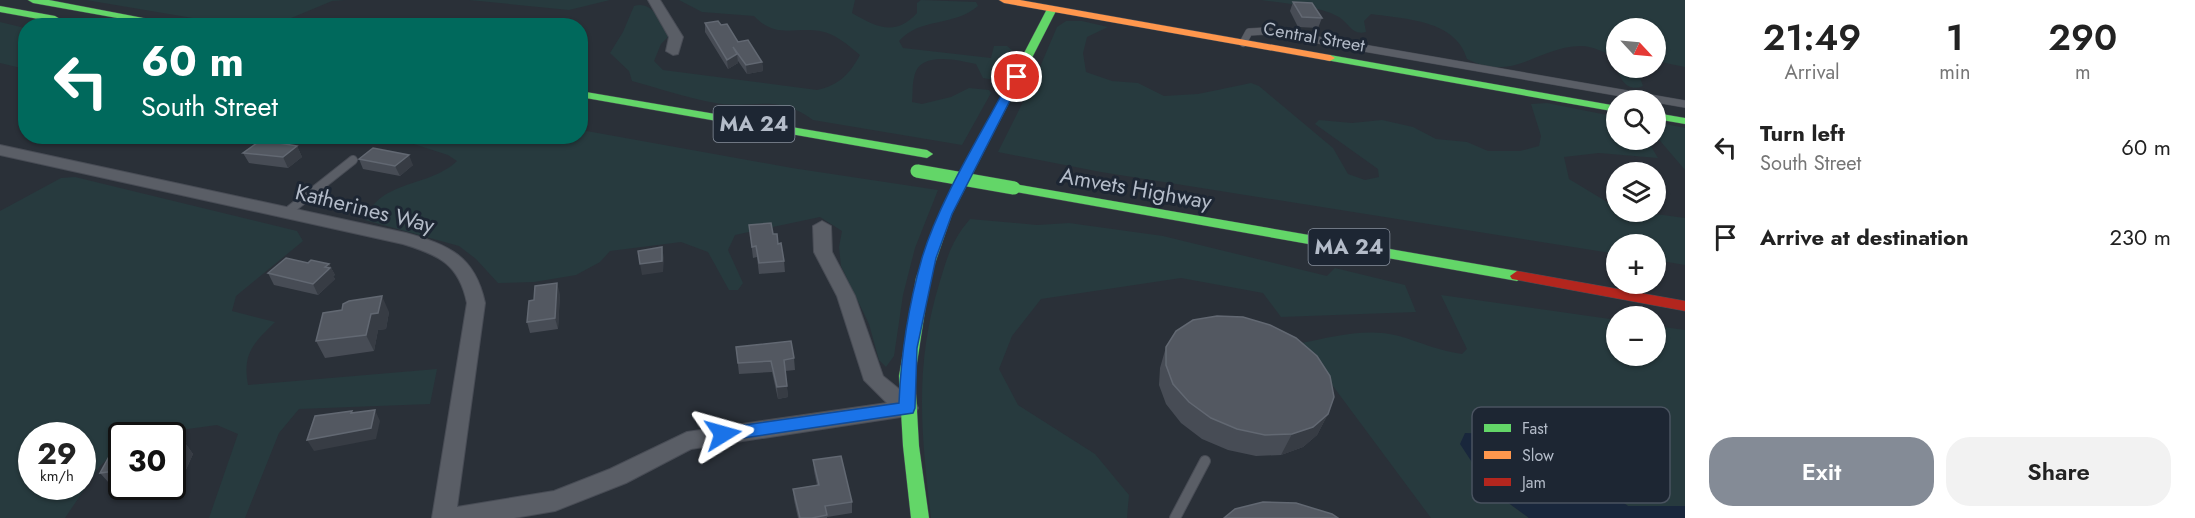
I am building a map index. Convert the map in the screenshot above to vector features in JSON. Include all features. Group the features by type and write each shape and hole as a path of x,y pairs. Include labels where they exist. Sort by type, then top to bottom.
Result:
{"main road":[{"path":"33,0 135,18"},
{"name":"Central Street","path":"1004,0 1606,107"},
{"path":"0,9 50,18"},
{"path":"920,518 907,408 909,348 929,258 946,214 1052,9"},
{"name":"MA 24","path":"588,95 933,155"},
{"path":"1666,118 1685,121"},
{"path":"959,159 990,165"},
{"name":"Amvets Highway","path":"911,170 1685,306"}],"street":[{"path":"654,0 676,37 673,51"},
{"name":"Katherines Way","path":"0,150 427,245 446,254 468,273 474,286 476,303 444,518"},
{"path":"822,226 823,252 846,296 874,380 907,408"},
{"path":"454,518 555,501 618,476 687,441 907,408"}],"lane":[{"path":"1243,43 1249,32 1266,31 1685,104"},
{"path":"286,213 353,160"},
{"path":"1175,518 1205,461"}],"green space":[{"path":"86,0 345,0 332,1 291,18 193,18"},
{"path":"469,0 610,0 569,10"},
{"path":"679,0 855,0 852,13 885,27 901,25 909,20 917,13 917,3 921,0 976,2 978,6 969,13 917,28 907,33 899,41 903,48 991,58 994,46 1007,46 1012,50 994,80 983,78 976,64 949,59 930,60 917,69 913,81 912,102 922,104 951,97 969,88 989,90 991,93 962,145 813,120 799,112 774,104 738,105 710,102 632,81 629,71 610,53 623,32 634,6 640,5 646,6 655,13 670,35 661,44 654,61 663,70 817,90 843,78 860,55 842,40 826,32 777,30 762,23 754,16 702,12"},
{"path":"1261,0 1685,0 1685,67 1666,63 1666,18 1606,18 1606,53 1586,46 1565,48 1512,66 1498,67 1467,59 1461,46 1452,36 1428,24 1371,14 1364,21 1366,32 1361,33 1354,31 1339,17 1301,6"},
{"path":"1066,21 1082,21 1108,27 1087,37 1083,53 1086,72 1112,81 1138,83 1164,96 1198,94 1251,83 1259,86 1333,148 1348,174 1365,180 1379,177 1378,169 1315,124 1319,120 1352,123 1382,120 1413,127 1436,139 1467,142 1488,151 1520,151 1539,146 1541,136 1531,104 1547,103 1606,115 1606,150 1653,150 1658,158 1599,153 1564,157 1569,179 1606,201 1606,222 1666,222 1666,215 1685,218 1685,265 1666,262 1666,234 1606,234 1606,252 1101,172 998,152 1037,74 1057,27"},
{"path":"0,22 18,26 18,67 0,63"},
{"path":"1621,78 1640,78 1643,86 1633,88 1625,84"},
{"path":"1666,124 1685,128 1685,170 1666,148"},
{"path":"588,131 792,168 938,190 915,248 903,295 894,356 886,367 879,360 869,324 841,266 839,247 842,231 820,217 735,235 728,250 743,283 738,290 729,290 708,252 681,242 610,251 600,262 576,275 534,282 498,283 476,259 459,246 365,220 372,207 382,197 393,190 446,170 457,161 448,155 414,144 588,144"},
{"path":"75,177 297,231 303,241 236,296 232,311 275,322 251,349 247,365 248,385 437,369 430,404 299,409 279,433 245,518 209,518 238,434 217,425 186,429 186,422 108,422 108,458 96,472 96,422 18,422 18,500 77,500 65,518 0,518 0,211 61,178"},
{"path":"970,219 1037,225 1069,223 1163,236 1327,276 1335,268 1405,285 1416,312 1281,317 1263,293 1181,278 1041,299 1012,336 999,369 1018,405 1095,454 1129,495 1127,518 931,518 922,399 926,341 948,255"},
{"path":"1441,295 1606,318 1606,366 1666,366 1666,327 1685,330 1685,506 1628,506 1624,503 1670,503 1670,407 1472,407 1472,503 1509,503 1529,518 1431,518 1301,343 1375,332 1399,336 1437,349 1462,354 1467,349"}],"water":[{"path":"1465,433 1472,433 1472,462 1460,444"},
{"path":"1509,503 1624,503 1628,506 1685,506 1685,518 1529,518"}],"building":[{"path":"1293,2 1312,3 1322,18 1302,17"},
{"path":"718,21 721,25 727,24 738,42 748,40 762,62 746,65 733,47 737,54 727,60 705,23"},
{"path":"255,144 297,146 283,157 243,153"},
{"path":"373,148 409,155 395,166 359,159"},
{"path":"771,223 773,234 777,234 778,244 781,243 784,261 759,263 756,246 752,247 749,225"},
{"path":"662,247 662,261 640,264 638,251"},
{"path":"286,258 308,263 311,260 329,264 325,267 330,268 313,284 268,273"},
{"path":"557,283 555,318 527,322 529,301 534,300 535,286"},
{"path":"382,296 378,313 371,314 366,335 316,341 323,313 342,310 343,304 349,301"},
{"path":"1217,316 1243,317 1270,325 1296,338 1317,356 1330,376 1334,397 1328,414 1313,427 1292,434 1265,435 1237,429 1211,418 1189,402 1173,384 1166,365 1166,347 1176,331 1193,320"},
{"path":"791,341 794,358 784,360 787,386 777,387 771,361 738,363 736,347"},
{"path":"375,410 371,428 307,440 315,416"},
{"path":"841,456 852,502 825,506 827,515 800,518 793,489 819,485 813,460"},
{"path":"108,458 108,472 100,473"},
{"path":"1263,502 1296,503 1338,518 1224,518 1235,509"}],"traffic: fast":[{"path":"33,0 135,18"},
{"path":"0,9 50,18"},
{"path":"920,518 911,446 907,376 923,278 946,214 1052,9"},
{"path":"1330,58 1606,107"},
{"path":"588,95 927,154"},
{"path":"1666,118 1685,121"},
{"path":"917,171 1014,188"},
{"path":"1014,188 1517,276"}],"traffic: slow":[{"path":"1004,0 1330,58"}],"traffic: jam":[{"path":"1517,276 1685,306"}],"route":[{"path":"723,434 907,408 906,376 909,348 918,299 929,258 946,214 1017,77"}]}
